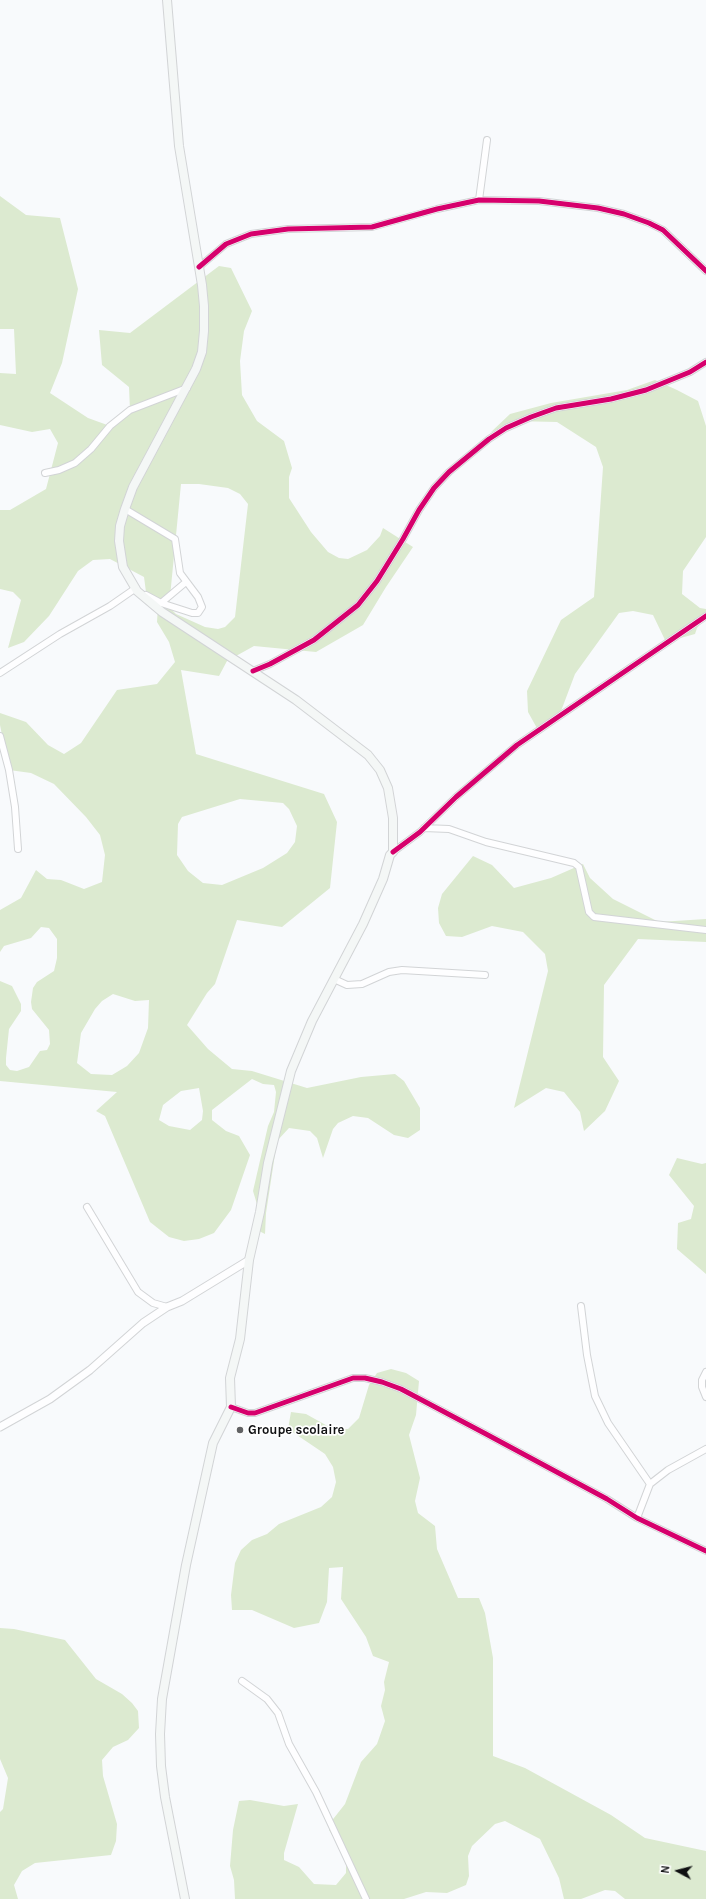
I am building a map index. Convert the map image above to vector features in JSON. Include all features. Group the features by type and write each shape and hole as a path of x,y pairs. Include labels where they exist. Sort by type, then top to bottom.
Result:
{"main road":[{"path":"167,0 179,146 199,267 204,306 204,331 202,352 187,388 137,480 125,509 120,526 120,554 123,567 137,589 162,612 296,700 368,755 380,770 388,788 392,804 394,852 390,855 383,879 366,918 312,1021 291,1071 268,1163 250,1260 240,1339 230,1378 231,1407 213,1443 204,1478 186,1565 162,1699 160,1734 161,1766 172,1840 185,1899"}],"street":[{"path":"480,200 487,140"},
{"path":"199,267 226,244 250,234 288,229 372,227 437,209 480,200 539,201 598,208 624,214 663,230 706,271"},
{"path":"253,671 270,664 314,640 358,605 378,581 404,539 418,510 434,488 449,472 489,439 506,428 556,408 611,399 646,390 690,372 706,362"},
{"path":"45,473 59,470 75,463 91,449 110,426 130,410 187,388"},
{"path":"0,673 60,634 137,589 161,603 192,613 201,611 202,603 180,572 177,562 178,546 176,539 125,509"},
{"path":"161,603 186,582"},
{"path":"394,852 424,828 517,745 706,616"},
{"path":"0,736 9,770 14,800 18,849"},
{"path":"424,828 449,829 486,842 574,863 579,867 589,912 594,917 706,930"},
{"path":"334,979 347,985 362,984 389,972 402,970 485,975"},
{"path":"87,1206 138,1292 152,1303 167,1307"},
{"path":"0,1427 50,1399 90,1370 143,1324 167,1307 182,1301 250,1260"},
{"path":"581,1306 587,1355 595,1396 608,1423 650,1484"},
{"path":"706,1372 702,1380 702,1387 706,1397"},
{"path":"231,1407 248,1413 255,1413 353,1378 365,1378 382,1382 401,1389 486,1434 607,1499 636,1518 706,1551"},
{"path":"636,1518 650,1484 668,1470 706,1449"},
{"path":"242,1682 267,1698 278,1713 289,1744 316,1792 366,1899"}],"green space":[{"path":"0,196 26,215 60,218 78,289 62,363 50,393 88,418 110,426 130,410 129,387 102,365 99,330 130,333 219,266 231,268 252,311 244,331 240,361 242,395 257,421 284,441 292,468 289,477 289,498 311,532 328,552 339,558 348,559 367,550 380,536 383,528 413,547 363,625 316,652 254,646 227,661 219,676 181,670 196,754 324,794 337,822 330,888 282,927 237,920 215,984 207,993 187,1025 208,1049 232,1069 252,1071 307,1088 361,1077 395,1074 404,1081 420,1108 420,1130 408,1138 394,1135 368,1118 353,1116 338,1123 333,1129 323,1158 317,1138 310,1131 289,1128 277,1141 266,1213 265,1234 259,1231 259,1211 253,1191 268,1126 274,1112 276,1092 274,1085 263,1084 252,1079 212,1110 212,1120 226,1131 239,1136 250,1155 231,1210 214,1233 199,1239 184,1241 169,1237 150,1222 105,1116 96,1111 117,1092 0,1081 0,981 12,986 21,1004 21,1011 9,1029 6,1058 6,1065 10,1070 17,1071 29,1067 40,1051 47,1050 50,1044 49,1030 32,1009 31,1002 33,988 37,982 54,971 57,958 57,939 49,928 41,927 31,938 4,946 0,952 0,910 21,898 36,870 47,879 61,880 84,889 102,882 105,855 100,835 86,817 54,784 31,773 9,770 0,725 0,713 26,722 48,745 64,754 81,743 117,690 157,684 175,662 169,642 157,622 158,606 146,592 144,577 110,559 93,560 78,571 49,616 24,642 8,648 21,600 13,592 0,589 0,510 10,510 46,489 58,443 50,429 32,432 0,425 0,373 16,374 14,329 0,329","holes":["181,484 199,484 228,488 240,494 248,504 235,617 225,627 218,629 205,627 176,614 169,607","240,799 283,803 289,809 297,826 295,842 287,853 263,868 222,885 203,883 188,871 177,855 178,824 182,817","113,994 135,1001 149,1000 148,1028 139,1053 127,1066 112,1075 91,1074 77,1063 81,1033 95,1009 102,1001","199,1088 203,1111 202,1120 190,1130 169,1126 159,1120 163,1105 181,1091"]},
{"path":"655,380 698,401 706,426 706,537 683,571 682,594 700,608 706,609 706,617 697,628 695,634 666,642 653,615 633,611 619,613 575,674 558,719 538,730 528,712 527,691 561,620 594,597 603,467 596,447 557,422 513,421 490,433 510,414 551,403 627,390"},
{"path":"473,856 492,865 514,888 551,878 583,864 590,878 613,899 659,922 706,919 706,942 638,939 604,985 603,1057 619,1081 605,1111 584,1131 580,1112 564,1092 546,1088 514,1108 548,971 545,954 523,932 492,926 462,937 446,936 439,923 438,908 442,894"},
{"path":"677,1158 702,1164 706,1163 706,1274 677,1249 678,1223 691,1219 694,1206 669,1175"},
{"path":"391,1369 406,1373 419,1381 416,1415 409,1435 420,1478 415,1501 418,1513 435,1526 437,1549 458,1598 479,1598 485,1613 493,1658 493,1756 525,1768 611,1815 645,1838 706,1851 706,1899 625,1899 615,1891 605,1890 581,1899 564,1899 559,1878 540,1839 505,1821 495,1824 472,1846 468,1856 469,1876 466,1885 447,1893 426,1892 404,1899 235,1899 234,1880 230,1866 233,1830 239,1801 250,1800 284,1806 298,1804 284,1853 284,1860 299,1867 314,1884 336,1885 346,1873 346,1865 342,1850 329,1830 330,1823 345,1804 361,1762 377,1744 385,1721 381,1706 385,1690 384,1682 389,1662 373,1656 366,1637 341,1599 343,1567 329,1568 327,1602 319,1623 294,1628 252,1610 232,1610 231,1595 235,1563 241,1550 252,1540 267,1534 279,1524 321,1507 332,1497 336,1482 333,1467 325,1454 288,1429 291,1412 306,1414 333,1429 348,1429 359,1418 369,1385 377,1373"},
{"path":"0,1628 14,1629 65,1640 96,1679 122,1694 138,1711 139,1728 128,1740 113,1747 102,1760 103,1776 117,1824 116,1841 111,1855 35,1863 22,1871 14,1885 18,1899 0,1899 0,1812 3,1809 8,1778 0,1759"}],"cycle path":[{"path":"199,267 226,244 251,234 288,229 372,227 437,209 479,200 539,201 598,208 624,214 663,230 706,271"},
{"path":"253,671 270,664 314,640 358,605 377,581 419,510 434,488 449,472 489,439 506,428 556,408 611,399 646,390 690,372 706,362"},
{"path":"393,852 420,832 456,797 517,745 706,616"},
{"path":"231,1407 248,1413 255,1413 353,1378 365,1378 382,1382 401,1389 486,1434 607,1499 637,1518 706,1551"}],"place":[{"name":"Groupe scolaire","path":"240,1430"}]}
